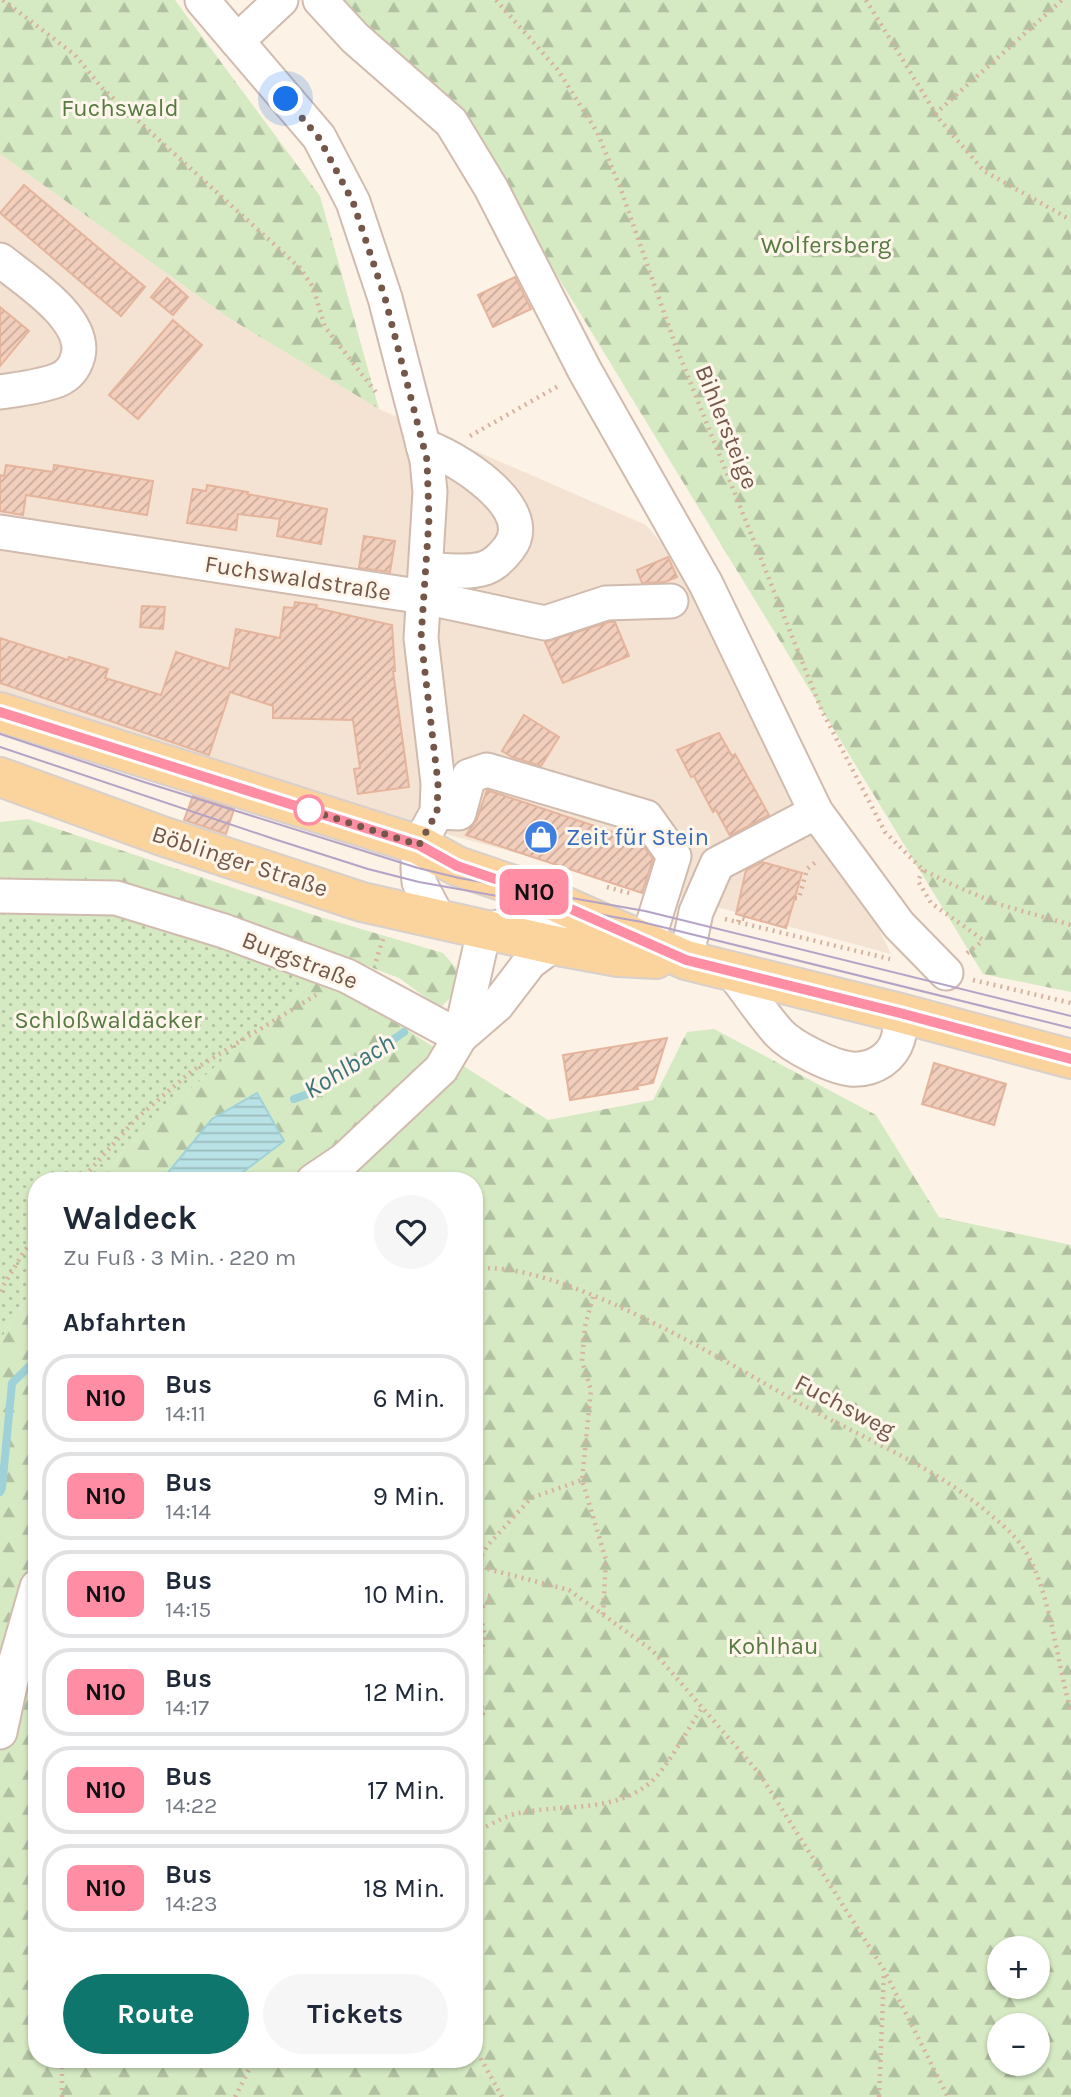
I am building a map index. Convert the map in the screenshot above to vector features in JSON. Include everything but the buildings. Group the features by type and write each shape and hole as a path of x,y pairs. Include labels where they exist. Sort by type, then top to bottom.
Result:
{"main road":[{"name":"Böblinger Straße","path":"0,712 435,833 457,866 528,890 686,960 1071,1059"},
{"name":"Böblinger Straße","path":"0,777 162,836 362,902 484,931 618,957 686,960"}],"street":[{"path":"202,0 319,138 353,202 432,449 425,583"},
{"path":"237,41 281,0"},
{"path":"320,0 355,38 451,122 491,188 585,371 706,584 816,812 899,925 946,973"},
{"path":"0,260 63,312 77,333 80,349 75,368 61,379 0,392"},
{"path":"425,583 463,570 484,568 500,559 514,542 515,525 510,508 494,489 432,449"},
{"name":"Fuchswaldstraße","path":"0,532 425,583 421,638 438,783 435,833 419,882 439,920"},
{"path":"425,583 545,623 606,603 671,601"},
{"path":"435,833 459,813 468,776 487,770 646,817 674,856 647,943"},
{"path":"686,960 696,912 717,864 816,812"},
{"name":"Burgstraße","path":"0,897 116,898 224,931 347,976 460,1037"},
{"name":"Böblinger Straße","path":"484,931 514,923 533,922 611,929"},
{"path":"326,1172 344,1160 441,1069 460,1037 484,931"},
{"path":"460,1037 497,1005 530,962 553,945"},
{"path":"732,972 781,1035 811,1055 850,1069 871,1068 887,1057 898,1042 901,1030 900,1013"},
{"path":"0,1732 28,1618"}],"path":[{"path":"4,0 75,55 102,88 300,268 313,287 325,327 343,354 385,404"},
{"name":"Bihlersteige","path":"496,0 558,70 597,132 620,187 675,344 822,711 885,832 923,870"},
{"path":"866,0 936,114 984,171 1071,220"},
{"path":"936,114 1062,0"},
{"path":"432,449 585,371"},
{"path":"795,898 799,898 807,869 840,844"},
{"path":"982,939 931,904 918,881 923,870 998,904 1071,925"},
{"path":"738,922 740,918 748,920"},
{"path":"946,973 1071,1003"},
{"path":"88,1172 137,1118 193,1070 347,976"},
{"path":"0,1291 28,1249"},
{"name":"Fuchsweg","path":"483,1268 525,1273 593,1297 726,1360 800,1404 935,1474 969,1497 1003,1525 1024,1549 1037,1576 1071,1711"},
{"path":"593,1297 585,1325 582,1361 592,1390 582,1480 606,1560 603,1615"},
{"path":"483,1553 531,1498 582,1480"},
{"path":"483,1568 569,1590 653,1651 759,1773 884,1970 948,2097"},
{"path":"483,1594 490,1596 483,1606"},
{"path":"483,1829 516,1813 551,1808 582,1808 626,1797 656,1776 702,1708"},
{"path":"879,2097 884,1970"},
{"path":"483,2062 502,2097"},
{"path":"62,2068 62,2097"},
{"path":"235,2097 250,2068"}],"shaded area":[{"path":"0,154 229,318 379,409 646,525 730,622 891,954 361,811 0,730"}],"green space":[{"name":"Fuchswald","path":"0,0 175,0 320,196 379,409 229,318 0,154"},
{"name":"Wolfersberg","path":"338,0 1071,0 1071,992 983,974 500,182"},
{"path":"28,819 317,916 443,953 457,969 450,998 440,1008 399,978 284,934 134,886 0,886 0,822"},
{"name":"Schloßwaldäcker","path":"0,903 111,909 321,975 278,1009 121,1153 108,1172 28,1172 28,1296 5,1331 0,1345"},
{"name":"Kohlhau","path":"321,975 548,1120 653,1100 687,1032 714,1029 876,1115 939,1217 1071,1245 1071,2097 0,2097 0,1345 5,1331 28,1296 28,2068 483,2068 483,1172 108,1172 121,1153 278,1009"}],"water":[{"path":"257,1093 284,1141 243,1172 168,1172 212,1119"}],"waterway":[{"name":"Kohlbach","path":"294,1099 324,1088 404,1032"},
{"name":"Kohlbach","path":"0,1492 12,1383 28,1368"}],"tram line":[{"path":"0,734 418,868 459,878 645,911 1071,1016"},
{"path":"0,747 368,869 419,882 642,922 1071,1028"}],"bus line":[{"name":"N10","path":"0,712 184,768 419,845 457,866 528,890 686,960 1071,1059"}],"place":[{"name":"Zeit für Stein","path":"541,837"}],"route":[{"path":"286,99 319,138 353,202 385,298 427,460 429,492 421,638 438,783 437,812 419,845 309,810"}]}
